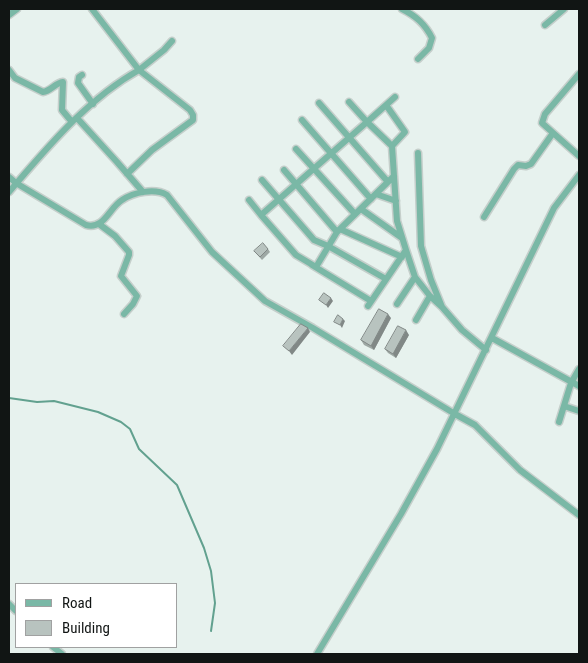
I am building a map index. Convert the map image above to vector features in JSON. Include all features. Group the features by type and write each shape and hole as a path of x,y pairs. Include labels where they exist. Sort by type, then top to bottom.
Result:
{"street":[{"path":"9,15 17,9"},
{"path":"92,9 139,70 194,115 193,120 152,150 127,174"},
{"path":"402,9 412,14 425,26 432,38 429,48 418,59"},
{"path":"546,25 564,9"},
{"path":"9,192 74,120 164,50 172,41"},
{"path":"9,70 15,78 42,92 47,91 55,84 63,82 62,110 127,174 142,192"},
{"path":"579,74 545,114 542,123 579,156"},
{"path":"82,75 78,82 93,104"},
{"path":"261,215 395,97"},
{"path":"349,102 366,122 392,146 397,221 415,277 462,330 486,350"},
{"path":"319,103 388,182"},
{"path":"386,105 405,132 392,146"},
{"path":"302,120 330,154 374,196 396,202"},
{"path":"484,217 518,165 526,166 531,164 553,133"},
{"path":"296,149 356,214"},
{"path":"418,153 421,246 431,280 442,307"},
{"path":"284,170 338,231 402,257"},
{"path":"317,654 400,514 455,414 554,208 579,174"},
{"path":"316,267 338,231 394,176"},
{"path":"9,177 86,225 92,226 99,224 122,200 142,192 162,192 167,194 212,252 265,301 475,425 520,470 579,515"},
{"path":"262,180 314,240 386,279"},
{"path":"249,200 296,255 369,304 406,250"},
{"path":"361,209 402,238"},
{"path":"99,224 115,236 129,252 121,276 137,296 124,314"},
{"path":"303,260 316,267"},
{"path":"397,304 415,277"},
{"path":"416,320 430,296"},
{"path":"492,338 579,386"},
{"path":"559,422 571,383 579,369"},
{"path":"564,406 579,411"}],"building":[{"path":"263,243 268,249 260,257 254,251"},
{"path":"324,293 331,298 326,305 319,300"},
{"path":"379,309 388,314 371,346 361,340"},
{"path":"338,315 343,319 340,325 334,322"},
{"path":"301,324 308,328 289,351 283,346"},
{"path":"398,326 406,330 393,354 385,349"}],"waterway":[{"path":"9,398 37,402 54,401 98,412 121,422 130,429 139,449 177,485 204,548 211,571 215,603 211,631"}]}
